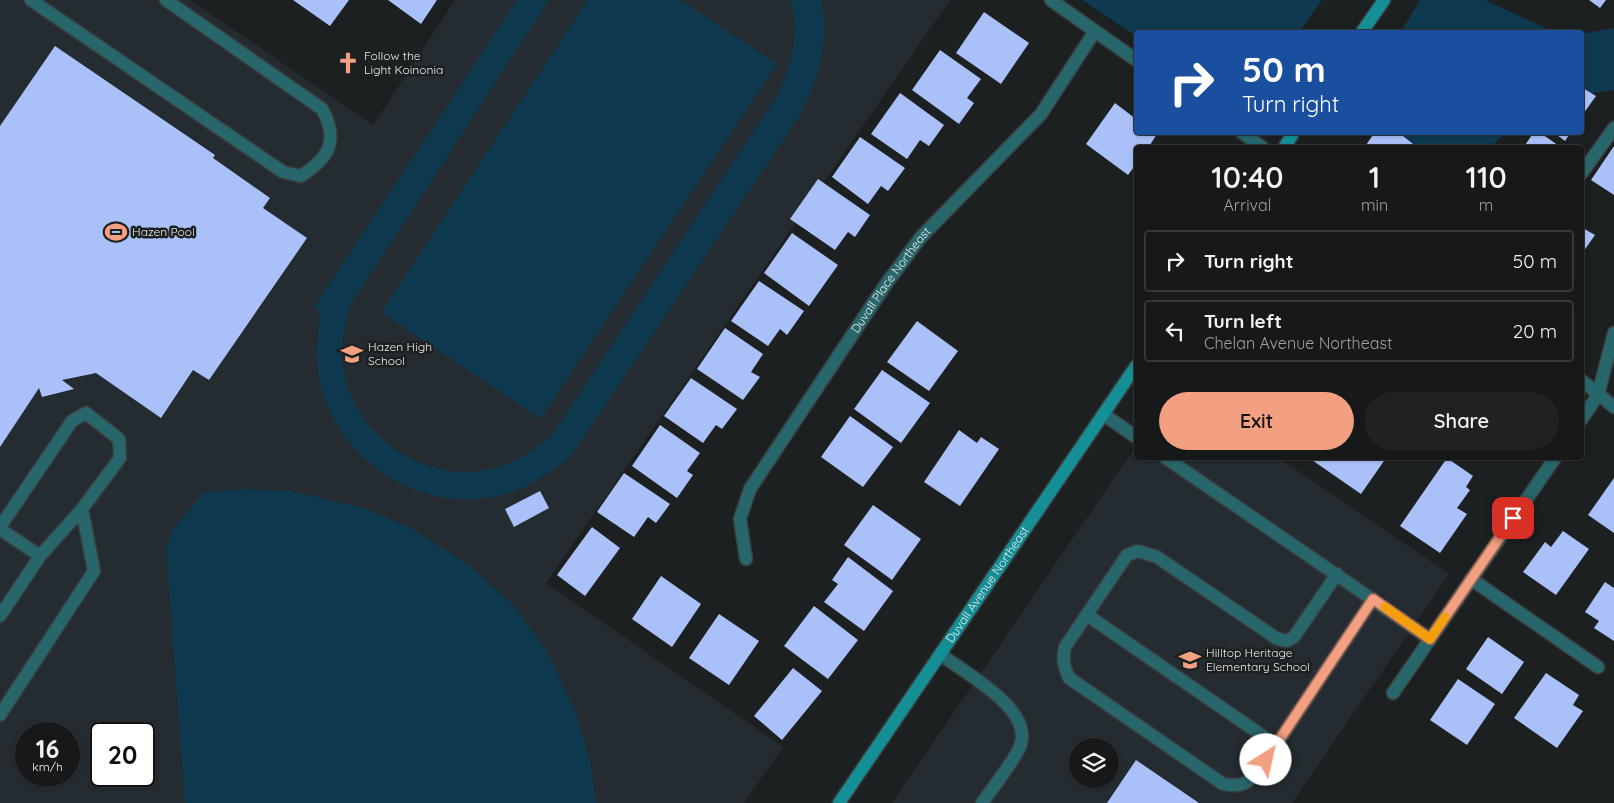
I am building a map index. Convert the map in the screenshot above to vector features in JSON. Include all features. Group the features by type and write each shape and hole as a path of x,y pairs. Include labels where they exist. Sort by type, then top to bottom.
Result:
{"main road":[{"path":"1363,30 1384,0"},
{"name":"Duvall Avenue Northeast","path":"838,803 1134,369"}],"street":[{"path":"31,0 283,172 301,176 316,166 332,140 330,124 322,109 166,0"},
{"path":"1052,0 1134,59"},
{"name":"Duvall Place Northeast","path":"746,559 740,519 750,490 886,284 921,237 1041,114 1095,31"},
{"path":"1584,170 1614,128"},
{"path":"1245,135 1259,145"},
{"path":"1584,416 1598,395 1614,333"},
{"path":"1584,383 1614,407"},
{"path":"0,616 40,556 82,509 120,458 119,439 86,413 72,420 0,528 40,556"},
{"path":"1103,414 1134,436"},
{"path":"1169,460 1430,639"},
{"path":"1393,693 1554,460"},
{"path":"0,716 94,571 82,509"},
{"path":"1337,574 1294,636 1286,641 1276,638 1150,553 1138,551 1128,555 1065,647 1063,657 1068,678 1223,784 1236,786 1247,784 1276,745 1373,599"},
{"path":"1471,579 1598,667"},
{"path":"1087,615 1276,745"},
{"path":"940,654 1005,702 1017,716 1023,732 1020,748 982,803"}],"shaded area":[{"name":"Hazen High School","path":"0,0 190,0 373,125 455,0 950,0 546,583 783,747 744,803 0,803"},
{"path":"517,0 549,0 350,306 345,324 342,360 345,378 355,403 369,426 388,444 411,458 435,468 461,472 488,470 519,459 534,450 552,435 776,98 786,75 793,50 795,25 790,0 821,0 824,30 821,59 813,87 800,115 572,455 555,469 518,490 497,496 467,499 438,496 410,488 384,474 361,455 342,433 328,407 319,379 317,354 320,311 314,307"},
{"path":"588,0 680,0 777,64 541,419 381,312"},
{"path":"1082,0 1322,0 1300,30 1134,30 1134,35"},
{"path":"1420,0 1485,0 1550,30 1402,30"},
{"path":"1614,28 1614,90 1584,95 1584,33"},
{"path":"1393,135 1503,135 1493,145 1410,145"},
{"name":"Hilltop Heritage Elementary School","path":"1134,449 1134,460 1282,460 1449,574 1292,803 892,803"},
{"path":"241,489 290,491 363,508 409,527 469,565 514,606 547,651 576,713 590,762 596,803 185,803 166,549 171,532 203,493"}],"building":[{"path":"293,0 349,0 330,26"},
{"path":"388,0 437,0 421,24"},
{"path":"1589,0 1606,0 1600,8"},
{"path":"984,12 1029,43 1001,84 956,53"},
{"path":"55,46 215,155 213,158 270,198 263,208 307,238 209,380 193,370 161,418 96,373 62,380 74,389 42,397 39,388 0,447 0,126"},
{"path":"940,50 981,79 967,98 974,103 959,124 912,90"},
{"path":"1584,89 1596,96 1584,113"},
{"path":"900,93 944,125 929,146 920,140 907,159 871,134"},
{"path":"1115,103 1134,117 1134,135 1156,135 1150,145 1134,145 1134,167 1128,175 1086,144"},
{"path":"1373,135 1402,135 1414,145 1366,145"},
{"path":"1532,135 1543,135 1558,145 1525,145"},
{"path":"1557,135 1569,135 1565,141"},
{"path":"860,137 905,168 888,191 881,186 868,204 832,177"},
{"path":"1614,146 1614,195 1591,180"},
{"path":"818,179 870,215 855,237 848,232 835,250 790,219"},
{"path":"1584,229 1595,235 1584,251"},
{"path":"792,233 838,265 809,306 764,273"},
{"path":"759,281 804,311 787,335 780,329 768,346 731,321"},
{"path":"917,321 958,351 929,391 887,362"},
{"path":"725,328 763,354 751,372 760,377 743,400 697,369"},
{"path":"882,370 930,403 901,443 854,409"},
{"path":"691,378 737,409 722,429 716,425 703,443 664,416"},
{"path":"850,416 893,447 863,487 821,457"},
{"path":"660,425 700,453 687,471 693,475 677,498 632,466"},
{"path":"959,430 977,443 981,437 999,449 960,506 924,482"},
{"path":"1312,460 1385,460 1361,494"},
{"path":"1446,460 1450,460 1473,476 1466,487 1470,490 1457,508 1467,514 1440,553 1400,526"},
{"path":"624,473 670,504 656,523 648,517 634,537 597,512"},
{"path":"1614,478 1614,533 1588,515"},
{"path":"540,491 549,508 514,527 505,509"},
{"path":"873,505 921,539 892,580 844,545"},
{"path":"592,527 620,548 585,596 557,575"},
{"path":"1563,531 1589,549 1556,595 1523,572 1545,542 1551,547"},
{"path":"848,557 893,591 864,631 824,602 838,584 832,580"},
{"path":"661,576 701,604 672,647 632,619"},
{"path":"1605,582 1614,588 1614,641 1594,628 1599,621 1585,612"},
{"path":"814,606 858,640 828,679 784,646"},
{"path":"719,614 759,641 729,685 689,658"},
{"path":"1488,637 1524,662 1502,694 1466,669"},
{"path":"793,668 822,691 782,740 754,716"},
{"path":"1546,673 1579,695 1573,705 1583,711 1557,748 1514,718"},
{"path":"1458,679 1495,704 1467,745 1430,720"},
{"path":"1136,760 1199,803 1107,803 1119,788"}],"slow traffic":[{"path":"1385,607 1430,639 1445,617"}],"place":[{"name":"Follow the Light Koinonia","path":"348,63"},
{"name":"Hazen Pool","path":"116,232"},
{"name":"Hazen High School","path":"352,354"},
{"name":"Hilltop Heritage Elementary School","path":"1190,660"}],"route":[{"path":"1266,760 1373,599 1430,639 1513,518"}]}
